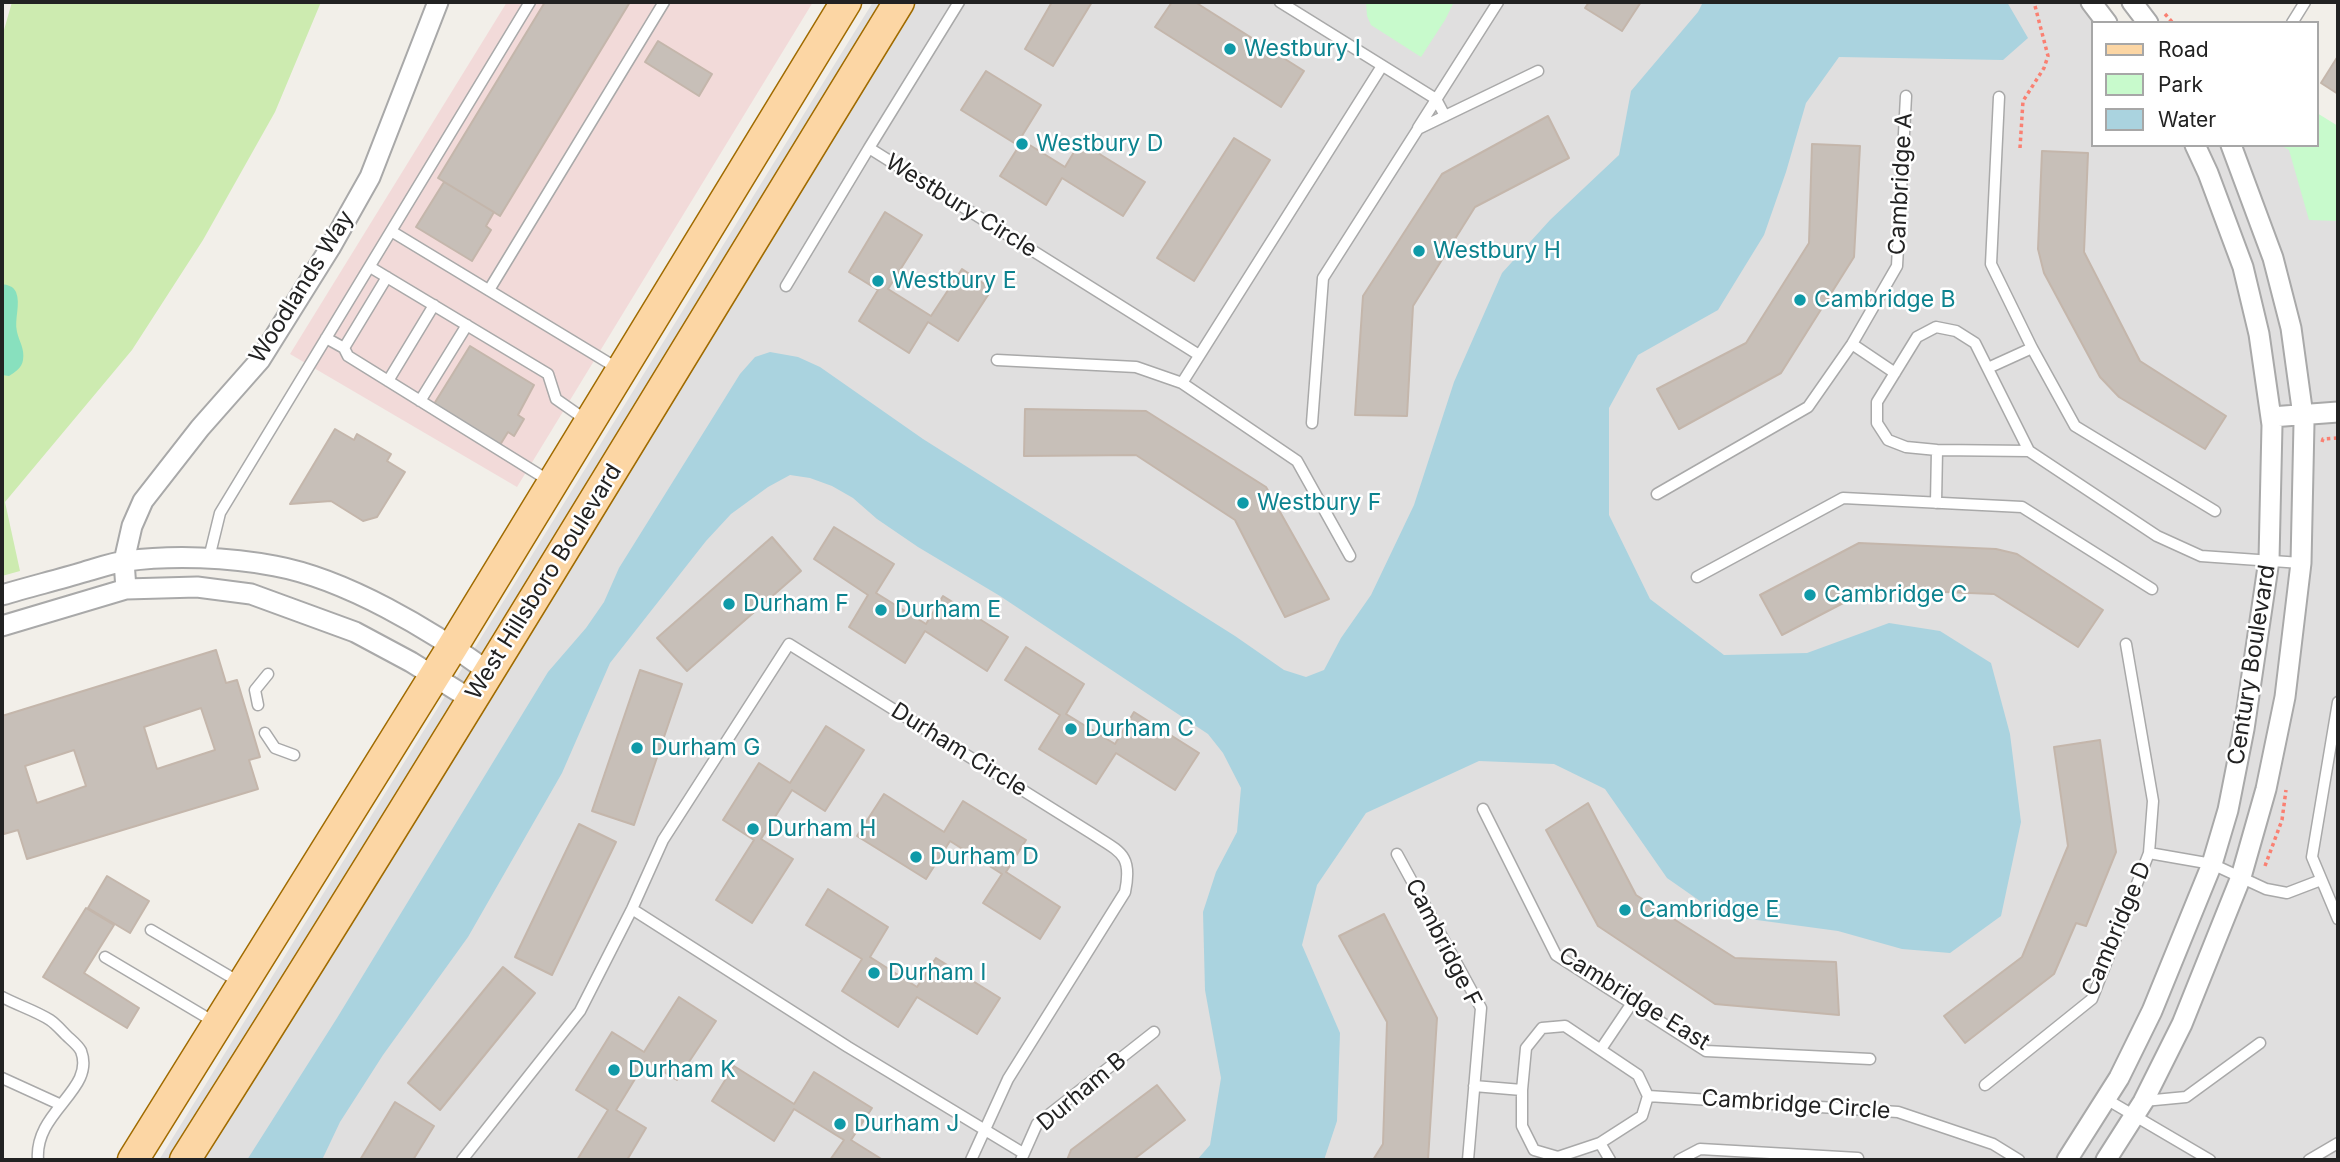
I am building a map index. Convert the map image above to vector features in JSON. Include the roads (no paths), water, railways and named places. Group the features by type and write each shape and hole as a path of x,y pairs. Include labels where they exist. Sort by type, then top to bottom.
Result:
{"main road":[{"name":"West Hillsboro Boulevard","path":"133,1160 453,646 846,2"},
{"path":"873,43 878,2"},
{"name":"West Hillsboro Boulevard","path":"185,1160 338,919 899,2"}],"street":[{"name":"Woodlands Way","path":"126,589 124,561 132,526 143,501 200,428 260,360 330,248 370,177 438,2"},
{"path":"2091,2 2105,21"},
{"path":"2132,2 2146,21"},
{"name":"Century Boulevard","path":"2067,1160 2106,1099 2152,1011 2212,864 2228,810 2244,729 2269,560 2271,417 2259,334 2243,268 2196,147"},
{"name":"Century Boulevard","path":"2106,1160 2139,1108 2182,1024 2241,877 2266,789 2285,697 2301,563 2303,414 2291,328 2273,258 2232,147"},
{"path":"2271,417 2338,412"},
{"path":"2,594 124,561 209,559 276,566 322,580 367,599 453,646 489,672"},
{"path":"2,626 126,589 197,587 251,594 355,632 472,700"}],"lane":[{"path":"209,559 220,513 530,2"},
{"path":"489,290 664,2"},
{"name":"Westbury Circle","path":"959,2 869,148 1199,355"},
{"path":"1280,2 1436,99 1445,116"},
{"path":"1312,423 1323,278 1498,2"},
{"path":"2293,21 2305,2"},
{"path":"1182,383 1382,66"},
{"path":"1418,129 1538,71"},
{"name":"Cambridge A","path":"1657,494 1808,407 1852,344 1897,266 1906,96"},
{"path":"1999,97 1991,264 2032,348 2075,426 2214,511"},
{"path":"786,286 869,148"},
{"path":"391,230 621,370"},
{"path":"370,267 548,374 556,399 589,422"},
{"path":"344,348 387,277"},
{"path":"388,381 434,305"},
{"path":"420,401 467,326"},
{"path":"2029,451 1937,450 1906,447 1888,440 1877,423 1877,402 1917,337 1936,327 1956,331 1975,343 2029,451 2157,536 2200,556 2301,563"},
{"path":"326,338 344,348 348,356 552,483"},
{"path":"1852,344 1895,373"},
{"path":"1988,368 2032,348"},
{"path":"997,360 1136,367 1182,383 1297,461 1350,556"},
{"path":"1936,503 1937,450"},
{"path":"1697,577 1843,498 2022,507 2152,589"},
{"name":"Durham Circle","path":"462,1160 580,1011 632,909 663,840 789,644 1091,833 1120,852 1126,860 1129,874 1125,892 1014,1068 971,1160"},
{"name":"Cambridge D","path":"1985,1085 2092,999 2149,853 2153,802 2126,644"},
{"path":"258,705 255,690 268,674"},
{"path":"2338,702 2312,857 2338,919"},
{"path":"265,733 275,748 294,755"},
{"name":"Cambridge East","path":"1483,809 1556,955 1706,1051 1870,1059"},
{"path":"2149,853 2212,864 2266,889 2287,893 2321,880"},
{"name":"Cambridge F","path":"1397,854 1481,1008 1468,1160"},
{"path":"632,909 984,1129 1022,1156"},
{"path":"151,930 243,984"},
{"path":"105,957 218,1025"},
{"path":"2,997 50,1020 80,1048 84,1067 79,1083 45,1125 37,1150 38,1160"},
{"path":"1601,1049 1632,1003"},
{"path":"1564,1026 1601,1049 1638,1075 1648,1096 1642,1116 1600,1143 1558,1157 1534,1150 1522,1126 1526,1048 1542,1028 1564,1026"},
{"name":"Durham B","path":"1022,1156 1037,1124 1154,1032"},
{"path":"2139,1108 2186,1097 2260,1044"},
{"path":"2,1078 60,1104"},
{"path":"1474,1086 1522,1090"},
{"name":"Cambridge Circle","path":"1648,1096 1898,1112 1993,1144 2018,1160"},
{"path":"2106,1099 2139,1108 2210,1160"},
{"path":"1600,1143 1610,1160"},
{"path":"2309,1160 2338,1143"},
{"path":"1679,1160 1699,1149 1858,1158"}],"water":[{"path":"1703,2 2007,2 2028,38 2003,60 1839,57 1806,103 1764,235 1718,310 1638,355 1609,408 1609,515 1650,599 1724,655 1807,653 1889,623 1940,631 1991,663 2010,734 2021,822 2001,916 1950,953 1902,949 1838,931 1720,915 1667,878 1605,789 1554,764 1479,761 1366,813 1317,885 1302,945 1340,1033 1337,1121 1324,1160 1197,1160 1210,1145 1221,1078 1205,990 1203,912 1216,872 1237,832 1241,788 1223,753 1208,734 1000,596 918,547 877,519 853,498 832,486 810,478 790,475 768,487 731,514 706,541 610,663 562,773 468,937 383,1055 340,1122 322,1160 247,1160 548,672 586,628 604,602 619,568 740,374 755,357 770,352 798,357 820,367 923,439 1235,636 1284,670 1306,677 1324,670 1341,638 1371,595 1414,505 1454,382 1502,273 1550,220 1619,155 1631,91 1698,12"}],"place":[{"name":"Westbury I","path":"1230,49"},
{"name":"Westbury D","path":"1022,144"},
{"name":"Westbury H","path":"1419,251"},
{"name":"Westbury E","path":"878,281"},
{"name":"Cambridge B","path":"1800,300"},
{"name":"Westbury F","path":"1243,503"},
{"name":"Cambridge C","path":"1810,595"},
{"name":"Durham F","path":"729,604"},
{"name":"Durham E","path":"881,610"},
{"name":"Durham C","path":"1071,729"},
{"name":"Durham G","path":"637,748"},
{"name":"Durham H","path":"753,829"},
{"name":"Durham D","path":"916,857"},
{"name":"Cambridge E","path":"1625,910"},
{"name":"Durham I","path":"874,973"},
{"name":"Durham K","path":"614,1070"},
{"name":"Durham J","path":"840,1124"}]}
